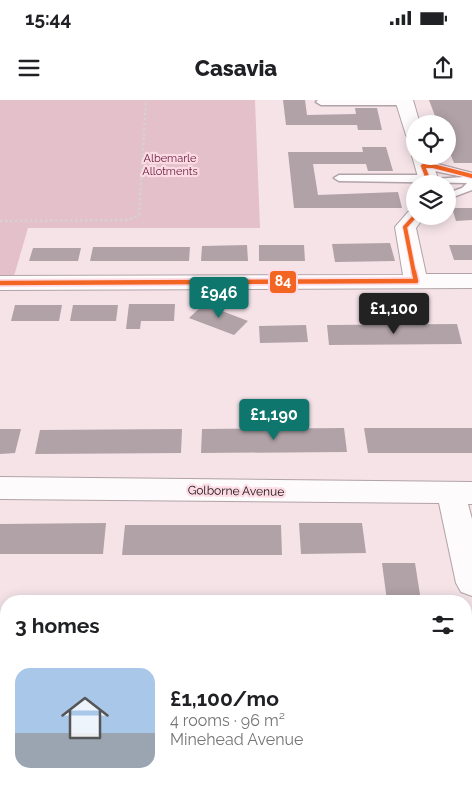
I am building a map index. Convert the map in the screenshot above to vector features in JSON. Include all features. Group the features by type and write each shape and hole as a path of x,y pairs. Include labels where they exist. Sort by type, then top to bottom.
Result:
{"street":[{"path":"405,101 409,115"},
{"path":"407,225 405,227 416,281"},
{"path":"0,283 472,281"},
{"name":"Golborne Avenue","path":"0,488 462,493"},
{"path":"462,493 472,583"}],"lane":[{"path":"321,102 405,101"},
{"path":"426,173 433,166 472,178"},
{"path":"339,178 426,173 472,178"},
{"path":"456,193 466,190 472,184"}],"path":[{"path":"0,220 123,220 135,218 139,214 146,100"}],"green space":[{"name":"Albemarle Allotments","path":"0,100 255,100 260,228 28,228 14,276 0,276"}],"building":[{"path":"283,100 305,100 307,115 356,114 355,108 377,108 382,130 358,130 357,125 286,125"},
{"path":"429,100 472,100 472,163 456,163 456,115 435,115"},
{"path":"362,147 386,147 393,171 368,171 366,164 313,164 318,195 398,192 402,208 294,208 288,152 363,152"},
{"path":"456,208 472,208 472,220 456,221"},
{"path":"390,243 395,261 335,262 332,244"},
{"path":"247,245 248,261 201,261 202,246"},
{"path":"259,245 304,245 305,261 259,261"},
{"path":"449,245 472,245 472,260 454,260"},
{"path":"93,247 190,247 189,261 90,261"},
{"path":"33,248 81,248 78,261 29,261"},
{"path":"129,304 175,304 174,321 141,321 140,329 126,329"},
{"path":"204,304 248,321 234,335 189,318"},
{"path":"15,305 62,305 59,321 11,321"},
{"path":"73,305 118,305 116,321 70,321"},
{"path":"457,324 462,344 329,345 327,325"},
{"path":"306,325 308,342 260,343 259,326"},
{"path":"344,428 347,452 201,453 202,429"},
{"path":"364,428 472,428 472,453 368,453"},
{"path":"0,429 21,429 15,453 0,454"},
{"path":"182,429 181,453 35,454 40,430"},
{"path":"106,523 103,554 0,554 0,524"},
{"path":"299,523 362,523 366,553 301,554"},
{"path":"125,525 281,525 282,555 122,555"},
{"path":"382,563 415,563 420,595 386,595"}],"transit line":[{"name":"84","path":"426,175 423,166 433,166 472,176"},
{"name":"84","path":"407,225 405,227 416,281"},
{"name":"84","path":"0,283 416,281"}]}
